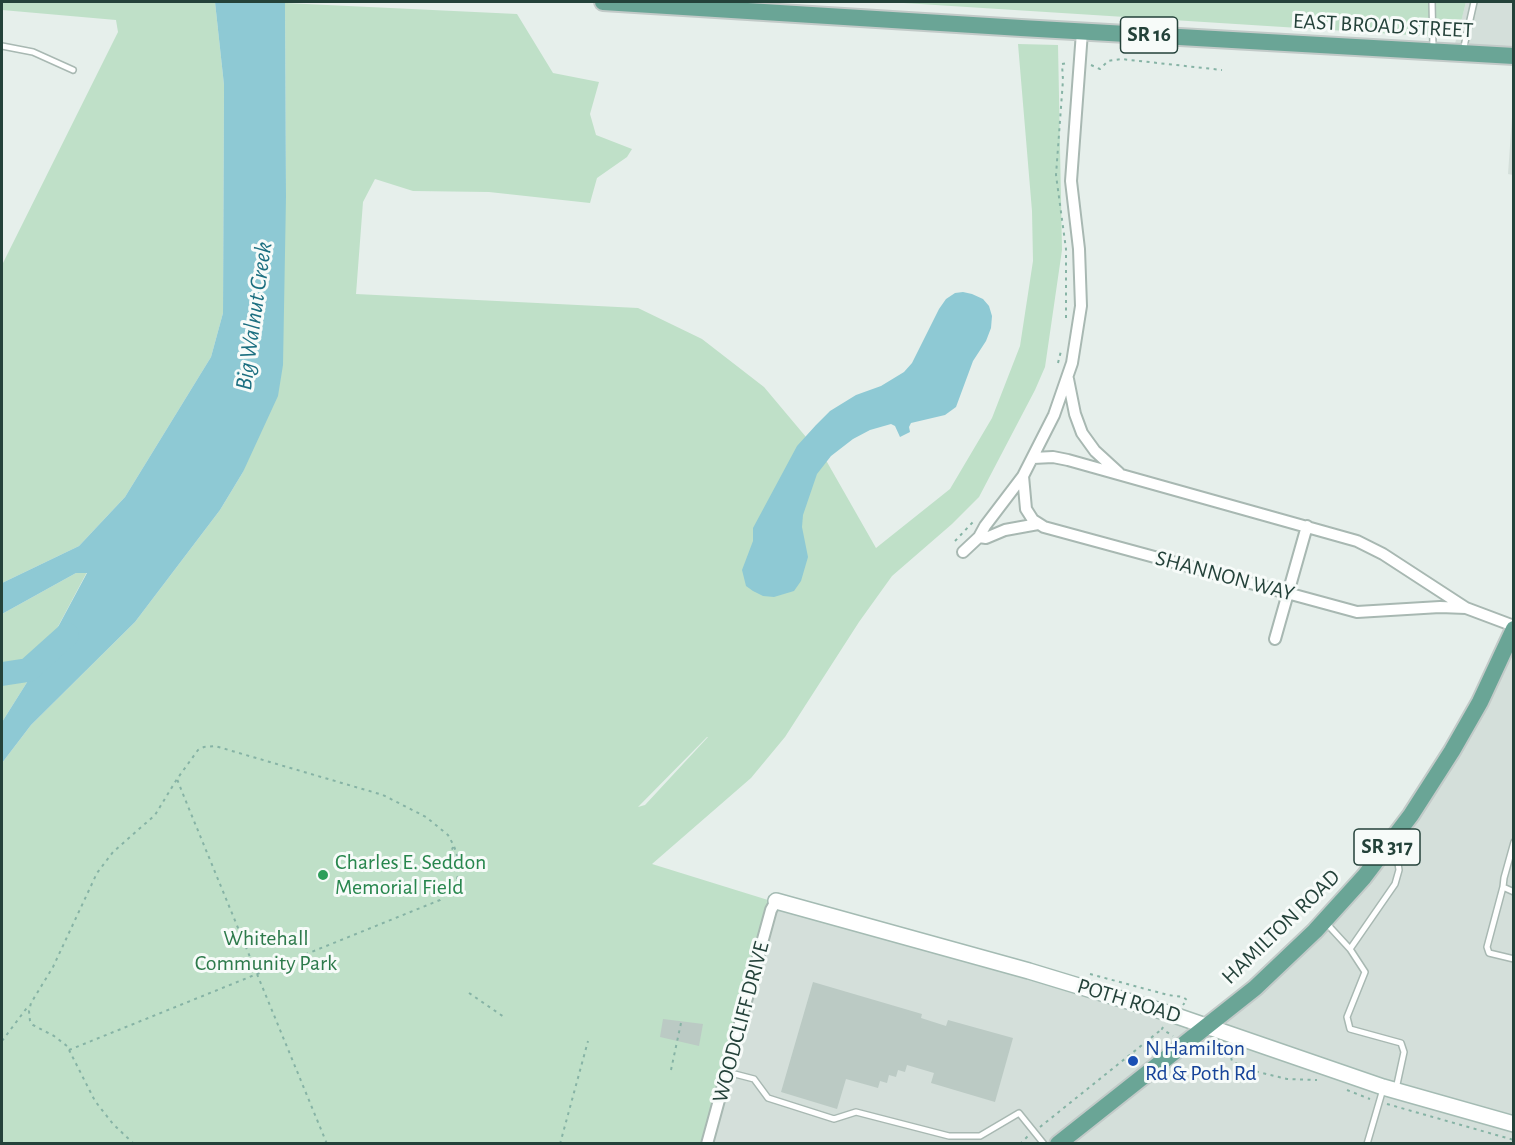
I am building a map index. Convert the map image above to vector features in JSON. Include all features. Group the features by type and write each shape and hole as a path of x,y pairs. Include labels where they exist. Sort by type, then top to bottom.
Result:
{"main road":[{"name":"EAST BROAD STREET","path":"603,2 1514,56"},
{"name":"HAMILTON ROAD","path":"1058,1143 1255,988 1324,921 1364,877 1432,784 1452,751 1480,702 1514,627"}],"street":[{"path":"963,552 979,537 1023,476 1054,415 1068,379 1081,306 1079,249 1071,181 1082,32"},
{"name":"SHANNON WAY","path":"1068,379 1075,414 1082,432 1103,460 1123,475"},
{"name":"SHANNON WAY","path":"1033,458 1060,458 1307,526 1370,546 1467,608 1514,627"},
{"path":"979,537 986,538 1005,530 1038,524 1026,509 1023,476"},
{"name":"SHANNON WAY","path":"1038,524 1357,612 1467,608"},
{"path":"1275,639 1307,526"},
{"name":"POTH ROAD","path":"776,901 1029,971 1208,1025 1389,1089 1514,1124"},
{"name":"WOODCLIFF DRIVE","path":"707,1143 771,910 776,901"}],"lane":[{"path":"1432,2 1433,50"},
{"path":"1463,52 1474,2"},
{"path":"2,46 33,52 73,70"},
{"path":"1514,842 1487,947 1489,953 1514,959"},
{"path":"1350,949 1395,884 1399,870 1398,862 1389,845"},
{"path":"1503,887 1514,892"},
{"path":"1324,921 1350,949 1365,972 1347,1017 1350,1029 1401,1043 1404,1052 1367,1143"},
{"path":"727,1072 754,1079 768,1098 834,1119 856,1112 950,1136 980,1136 1019,1113 1044,1143"}],"path":[{"path":"1065,324 1066,249 1056,175 1063,80 1062,64 1095,66 1100,69 1108,61 1121,59 1222,70"},
{"path":"1058,367 1061,349"},
{"path":"2,1041 53,967 97,873 113,852 155,815 177,779 198,750 204,747 215,746 400,802 448,835 458,858 458,876 447,894 440,900 69,1050"},
{"path":"177,779 327,1143"},
{"path":"447,894 449,857 454,846"},
{"path":"469,993 504,1017"},
{"path":"30,1003 30,1021 33,1026 54,1036 69,1050 94,1101 113,1124 134,1143"},
{"path":"671,1070 681,1023"},
{"path":"1020,1143 1162,1029"},
{"path":"560,1143 588,1041"}],"shaded area":[{"path":"1466,2 1513,2 1513,59 1452,55"},
{"path":"1513,103 1514,175 1508,174"},
{"path":"1513,632 1513,1143 701,1144 768,900 1209,1029 1376,862"}],"green space":[{"path":"2,2 215,2 224,85 223,313 211,357 125,497 79,546 2,583 2,265 118,32 116,20 2,10"},
{"path":"888,2 1466,2 1457,38"},
{"name":"Whitehall Community Park","path":"285,3 517,14 553,73 599,82 590,114 596,135 632,149 627,157 597,178 590,203 489,192 413,191 375,179 363,202 356,294 638,308 702,339 764,387 827,462 876,548 950,489 992,418 1020,346 1033,261 1032,211 1018,44 1058,45 1062,250 1045,367 1035,390 979,497 952,524 892,576 859,622 785,737 751,778 652,864 768,900 701,1143 2,1143 2,763 31,725 135,622 220,510 243,472 286,197","holes":["708,737 645,805 638,807"]},
{"path":"87,572 36,668 2,722 2,614 76,573"}],"water":[{"path":"215,2 285,2 286,197 283,365 278,396 243,472 220,510 135,622 31,725 2,763 2,722 36,668 87,573 76,573 2,614 2,583 79,546 125,497 211,357 223,313 224,85"},
{"path":"963,292 983,299 989,306 992,316 991,328 986,341 973,361 956,407 945,415 911,423 910,432 900,437 895,426 891,424 870,430 853,439 831,456 817,474 803,515 802,527 808,557 801,581 794,591 774,597 763,596 746,586 742,570 753,541 753,528 797,446 830,411 856,395 881,386 904,372 912,363 946,299 955,293"}],"building":[{"path":"813,982 922,1014 921,1018 946,1026 948,1020 1013,1038 995,1102 931,1083 934,1073 907,1065 905,1072 898,1070 896,1077 889,1075 887,1083 880,1081 878,1088 846,1079 837,1109 781,1092"},
{"path":"663,1019 703,1024 699,1046 660,1037"}],"waterway":[{"name":"Big Walnut Creek","path":"2,674 28,670 67,635"}],"place":[{"name":"Charles E. Seddon Memorial Field","path":"323,875"},
{"name":"N Hamilton Rd & Poth Rd","path":"1133,1061"}]}
